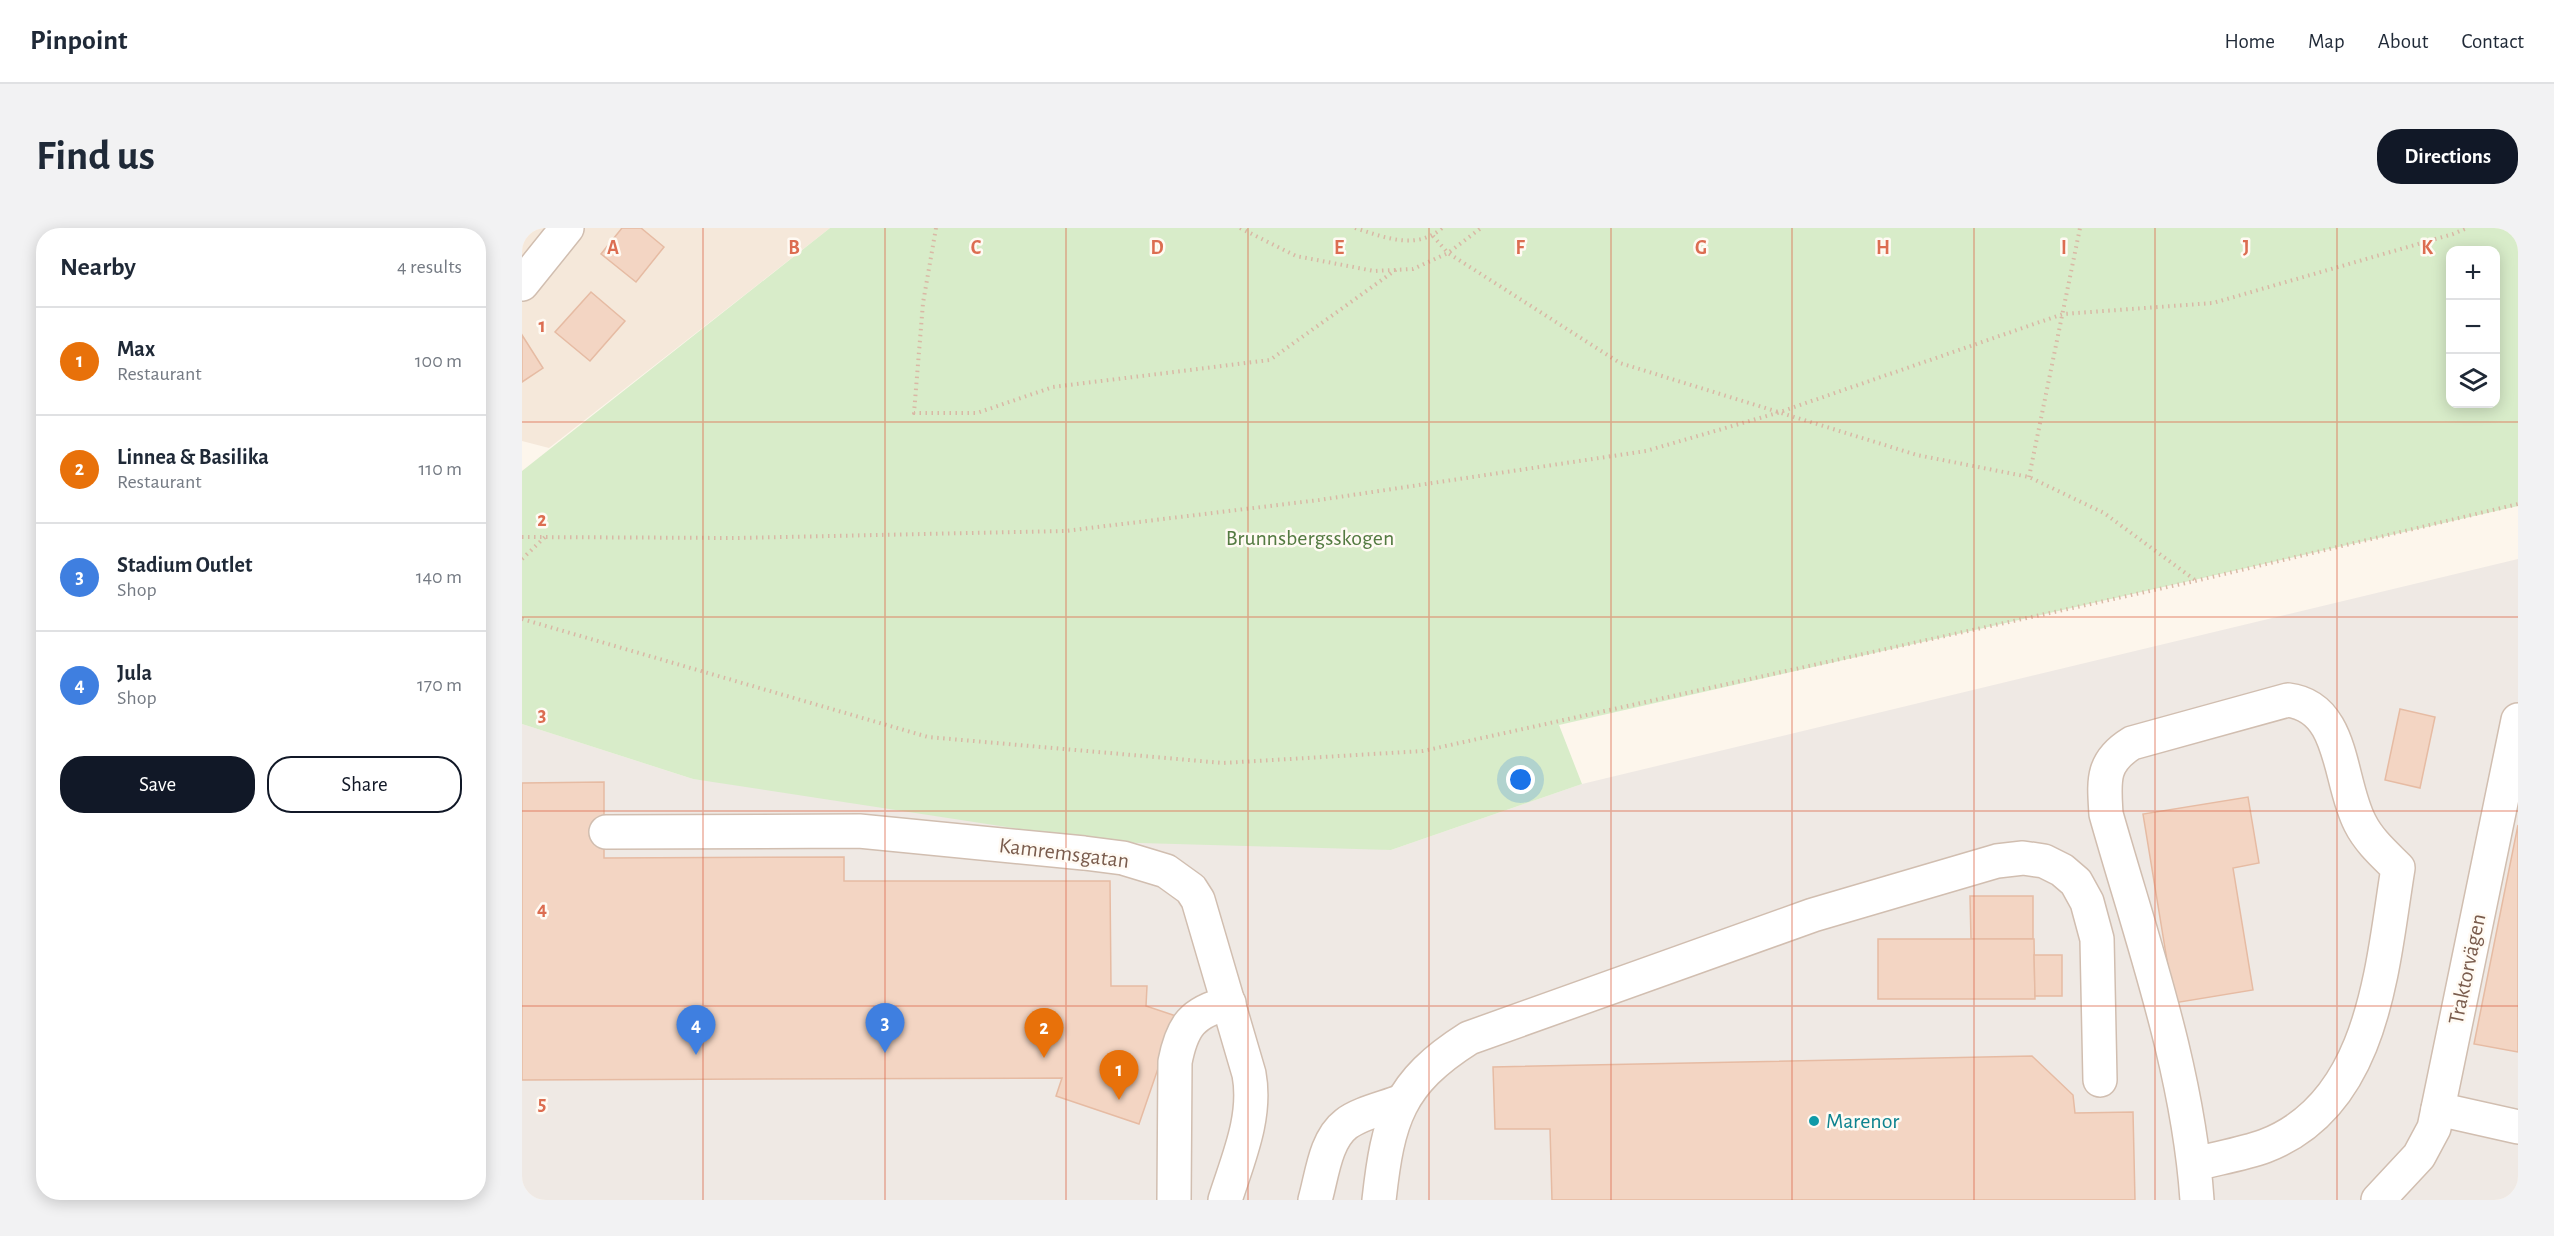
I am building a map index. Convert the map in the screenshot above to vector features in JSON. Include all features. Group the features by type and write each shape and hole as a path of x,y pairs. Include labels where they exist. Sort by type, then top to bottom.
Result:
{"street":[{"path":"522,284 567,228"},
{"path":"2195,1164 2266,1146 2297,1129 2326,1105 2346,1076 2365,1035 2379,987 2398,868 2370,840 2358,821 2329,726 2317,711 2301,702 2288,700 2132,743 2118,752 2107,767 2104,782 2106,814 2166,1024 2189,1120 2197,1200"},
{"name":"Traktorvägen","path":"2378,1200 2419,1156 2434,1128 2518,720"},
{"name":"Kamremsgatan","path":"606,832 859,831 1084,853 1123,858 1166,870 1181,880 1198,900 1252,1092 1249,1121 1226,1200"},
{"path":"1379,1200 1392,1126 1402,1101 1440,1056 1469,1038 1813,915 1997,861 2023,858 2044,861 2062,870 2076,882 2087,902 2097,939 2100,1080"},
{"path":"1173,1200 1175,1062 1178,1047 1185,1030 1200,1013 1228,1003"},
{"path":"1315,1200 1330,1148 1338,1131 1348,1122 1402,1101"},
{"path":"2438,1109 2518,1127"}],"path":[{"path":"936,228 923,303 914,413 977,413 1053,387 1270,360 1397,269"},
{"path":"1240,228 1296,256 1374,271 1413,268 1448,253 1481,228"},
{"path":"1355,228 1387,238 1413,242 1433,236 1442,228"},
{"path":"2029,477 2080,228"},
{"path":"522,537 736,538 1065,531 1319,500 1646,451 1777,413 2063,314 2213,303 2467,228"},
{"path":"1433,236 1448,253 1620,363 1917,455 2029,477 2104,513 2195,581"},
{"path":"522,619 928,737 1223,763 1423,751 2195,581 2518,504"},
{"path":"522,559 545,537"}],"shaded area":[{"path":"522,228 830,228 549,448 522,441"},
{"path":"2518,559 2518,1200 522,1200 522,724 693,779 1391,850 1582,784"}],"green space":[{"name":"Brunnsbergsskogen","path":"830,228 2518,228 2518,506 1559,725 1582,784 1391,850 1105,842 693,779 522,724 522,471"}],"building":[{"path":"622,228 641,228 664,247 636,282 601,254"},
{"path":"591,292 625,321 590,361 555,332"},
{"path":"522,335 543,368 522,382"},
{"path":"2400,709 2435,717 2420,788 2385,780"},
{"path":"604,782 604,858 844,857 844,881 1110,881 1111,986 1147,986 1146,1006 1176,1016 1139,1124 1056,1096 1062,1078 522,1080 522,783"},
{"path":"2248,797 2259,863 2233,868 2253,990 2174,1003 2143,814"},
{"path":"2518,825 2518,1052 2474,1044"},
{"path":"1970,896 2033,896 2033,939 1971,939"},
{"path":"1878,939 2034,939 2035,999 1878,999"},
{"path":"2034,955 2062,955 2062,996 2035,996"},
{"name":"Marenor","path":"2032,1056 2073,1095 2075,1113 2133,1112 2135,1200 1552,1200 1550,1129 1495,1129 1493,1067"}],"place":[{"name":"Stadium Outlet","path":"885,1053"},
{"name":"Jula","path":"696,1055"},
{"name":"Linnea & Basilika","path":"1044,1058"},
{"name":"Max","path":"1119,1100"},
{"name":"Marenor","path":"1814,1121"}]}
